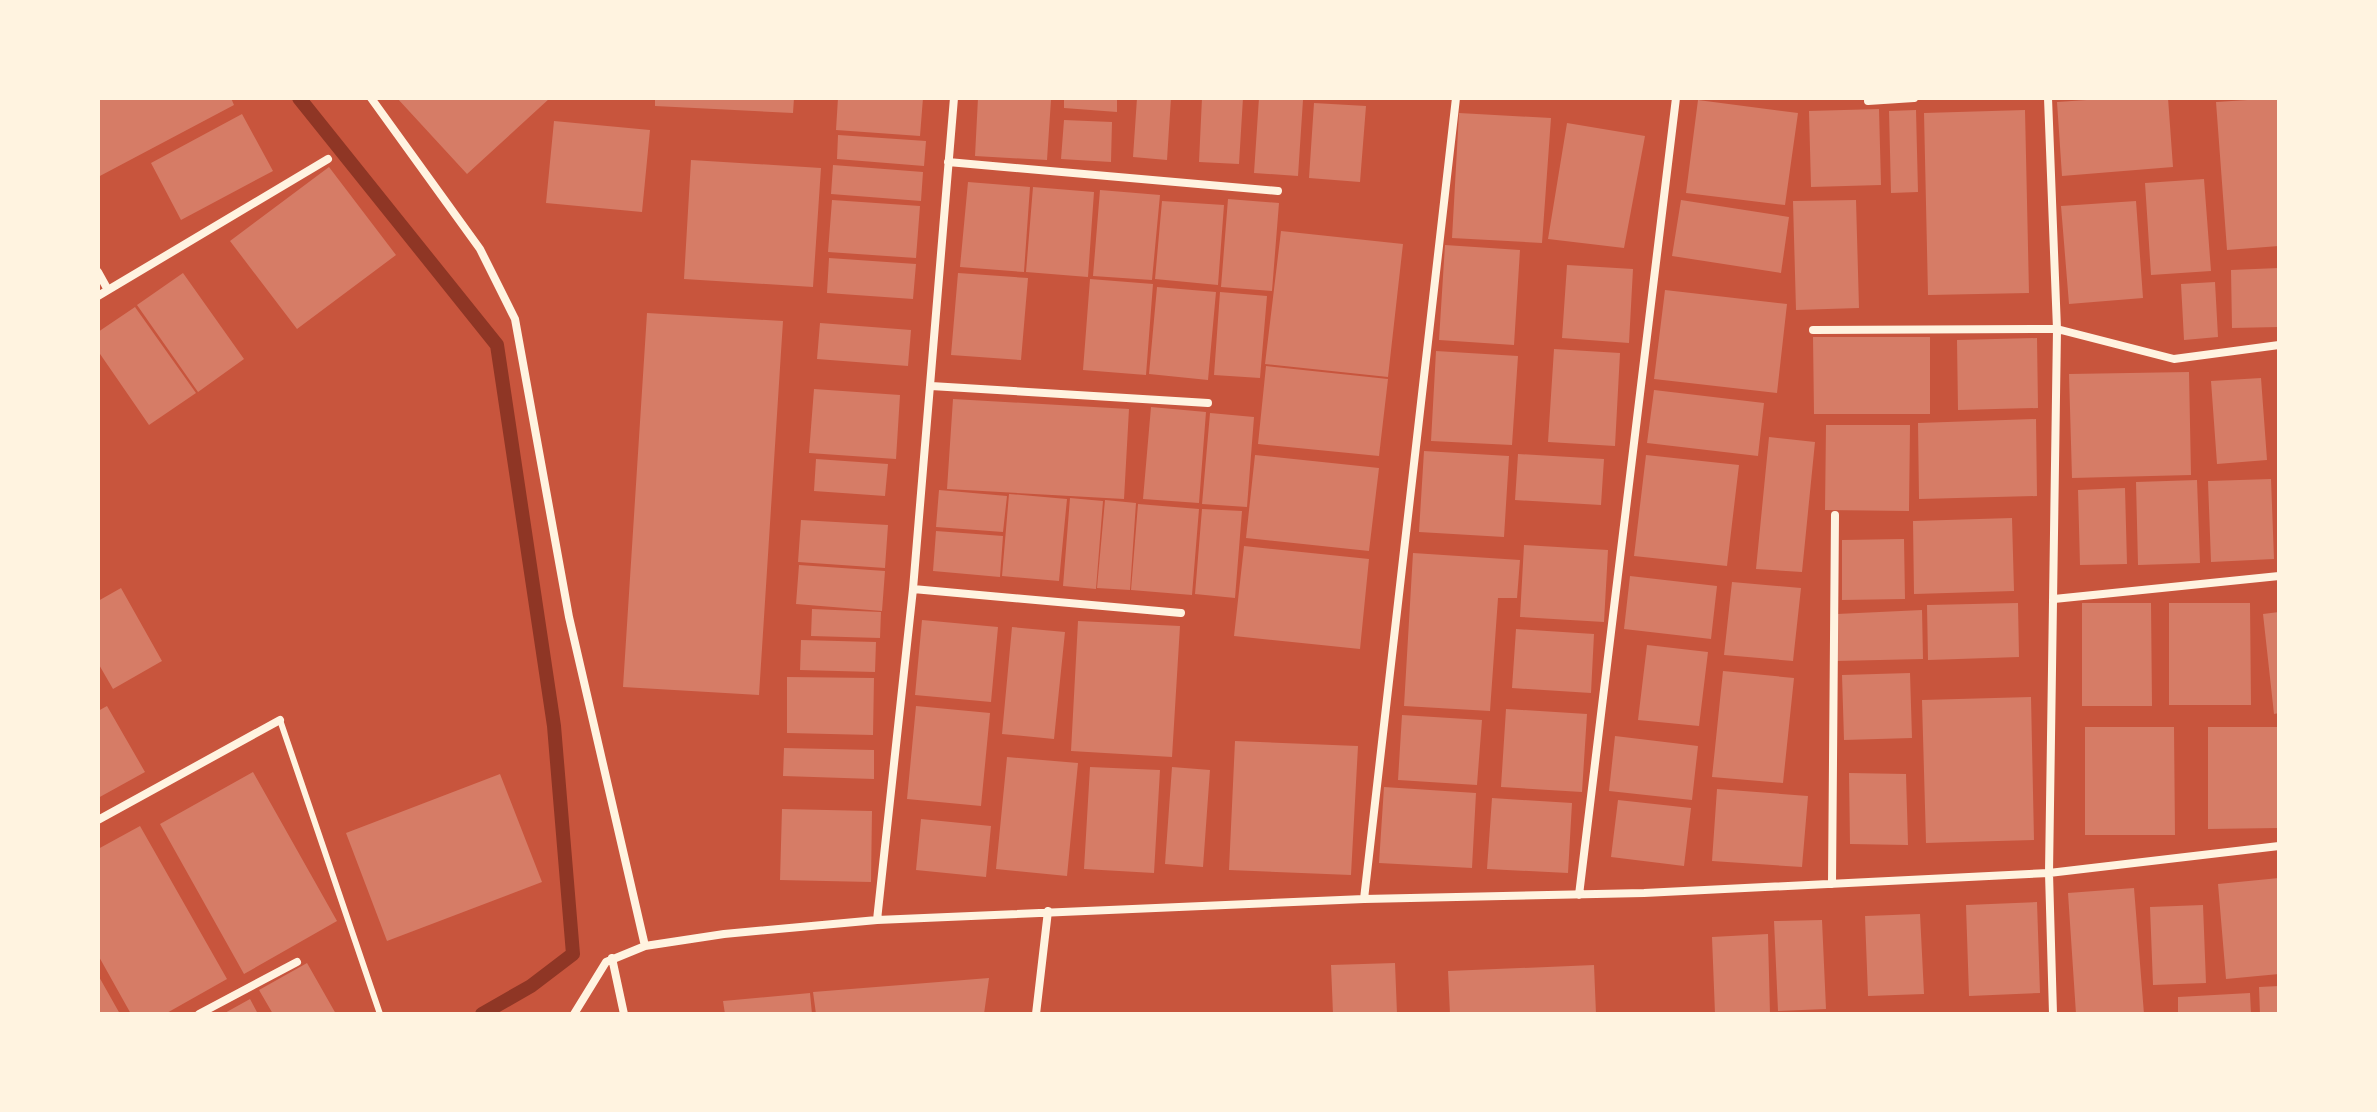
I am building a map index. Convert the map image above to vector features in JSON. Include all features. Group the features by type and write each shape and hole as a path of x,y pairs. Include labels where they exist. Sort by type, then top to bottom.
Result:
{"street":[{"path":"371,98 480,249 515,319 569,617 645,946"},
{"path":"877,920 913,589 954,98"},
{"path":"1364,899 1456,98"},
{"path":"1579,895 1676,98"},
{"path":"1868,101 1914,98"},
{"path":"2048,98 2057,329 2049,873 2053,1014"},
{"path":"98,296 328,159"},
{"path":"948,162 1278,191"},
{"path":"98,272 108,290"},
{"path":"1813,330 2057,329 2174,359 2279,345"},
{"path":"931,386 1208,403"},
{"path":"1832,884 1835,515"},
{"path":"2054,599 2279,576"},
{"path":"913,589 1181,613"},
{"path":"98,820 280,720"},
{"path":"574,1014 609,960 645,946 724,934 877,920 1048,911 1364,899 1579,895 2049,873 2279,846"},
{"path":"1036,1014 1048,911"},
{"path":"609,960 624,1014"},
{"path":"199,1014 297,962"}],"lane":[{"path":"280,720 379,1012"}],"building":[{"path":"98,98 231,98 234,105 98,177"},
{"path":"397,98 550,98 467,174"},
{"path":"655,98 794,98 793,113 655,106"},
{"path":"838,98 923,98 920,136 836,130"},
{"path":"978,98 1051,100 1047,160 975,156"},
{"path":"1064,98 1117,98 1117,112 1064,108"},
{"path":"1137,98 1171,98 1167,160 1133,157"},
{"path":"1202,98 1243,98 1239,164 1199,162"},
{"path":"1259,98 1303,100 1298,176 1254,173"},
{"path":"2168,98 2173,167 2062,176 2057,102"},
{"path":"2279,98 2279,246 2227,250 2216,102"},
{"path":"1698,100 1798,113 1785,205 1686,193"},
{"path":"1314,103 1366,106 1360,182 1309,178"},
{"path":"1879,109 1881,185 1811,187 1809,111"},
{"path":"1916,110 1918,192 1891,193 1889,111"},
{"path":"2025,110 2029,293 1928,295 1924,113"},
{"path":"1459,113 1551,118 1542,243 1452,238"},
{"path":"242,114 273,171 181,220 151,163"},
{"path":"1064,120 1112,122 1111,162 1061,159"},
{"path":"554,121 650,130 642,212 546,203"},
{"path":"1567,123 1645,136 1624,248 1548,239"},
{"path":"838,135 926,141 924,166 837,159"},
{"path":"691,160 821,168 813,287 684,279"},
{"path":"833,165 923,172 921,201 831,194"},
{"path":"329,167 396,255 297,329 230,241"},
{"path":"2204,179 2211,271 2151,275 2145,183"},
{"path":"968,182 1030,187 1024,272 960,267"},
{"path":"1033,187 1094,192 1088,277 1026,272"},
{"path":"1100,190 1160,195 1152,280 1093,276"},
{"path":"1228,199 1279,203 1272,291 1221,287"},
{"path":"832,200 920,206 916,258 828,252"},
{"path":"1681,200 1789,217 1781,273 1672,256"},
{"path":"1856,200 1859,308 1796,310 1793,201"},
{"path":"1162,201 1224,205 1218,285 1155,279"},
{"path":"2136,201 2143,298 2069,304 2061,206"},
{"path":"1281,231 1403,244 1388,377 1265,364"},
{"path":"1445,245 1520,250 1514,345 1439,340"},
{"path":"829,258 916,264 913,299 827,293"},
{"path":"1567,265 1633,269 1629,343 1562,338"},
{"path":"2279,268 2279,327 2232,328 2231,270"},
{"path":"183,273 244,359 198,392 137,305"},
{"path":"958,273 1028,278 1021,360 951,355"},
{"path":"1090,279 1153,284 1146,375 1083,370"},
{"path":"2215,282 2218,337 2184,340 2181,284"},
{"path":"1157,287 1216,292 1208,380 1149,374"},
{"path":"1665,290 1787,304 1777,393 1654,379"},
{"path":"1220,292 1267,296 1260,378 1214,375"},
{"path":"135,307 196,393 149,425 98,351 98,332"},
{"path":"647,313 783,321 759,695 623,687"},
{"path":"820,323 911,330 908,366 817,359"},
{"path":"1813,337 1930,337 1930,414 1814,414"},
{"path":"2037,338 2038,408 1958,410 1957,340"},
{"path":"1554,349 1620,353 1615,446 1548,442"},
{"path":"1436,351 1518,356 1512,445 1431,441"},
{"path":"1266,366 1388,379 1379,456 1258,444"},
{"path":"2189,372 2191,475 2072,478 2069,374"},
{"path":"2261,378 2267,460 2217,464 2211,381"},
{"path":"814,389 900,395 896,459 809,453"},
{"path":"1654,390 1764,403 1758,456 1647,443"},
{"path":"953,399 1129,409 1124,499 947,489"},
{"path":"1151,407 1206,412 1199,503 1143,499"},
{"path":"1210,413 1254,417 1247,507 1202,504"},
{"path":"2036,419 2037,496 1919,499 1918,423"},
{"path":"1826,425 1910,425 1909,511 1825,510"},
{"path":"1769,437 1815,442 1802,572 1756,569"},
{"path":"1424,451 1509,456 1504,537 1419,532"},
{"path":"1518,454 1604,459 1601,505 1515,500"},
{"path":"1255,455 1379,468 1369,551 1246,538"},
{"path":"1646,455 1739,465 1727,566 1634,556"},
{"path":"816,459 888,464 885,496 814,491"},
{"path":"2271,479 2274,559 2211,562 2208,481"},
{"path":"2197,480 2200,563 2138,565 2136,482"},
{"path":"2125,488 2127,564 2080,565 2078,490"},
{"path":"939,490 1007,496 1003,532 936,527"},
{"path":"1009,494 1067,499 1059,581 1002,576"},
{"path":"1070,498 1103,501 1096,589 1063,586"},
{"path":"1105,500 1136,503 1130,590 1097,588"},
{"path":"1138,504 1199,509 1192,595 1131,590"},
{"path":"1202,509 1242,511 1235,598 1195,594"},
{"path":"2012,518 2014,591 1914,594 1913,521"},
{"path":"801,520 888,525 885,568 798,562"},
{"path":"936,531 1003,536 1000,577 933,571"},
{"path":"1904,539 1905,599 1842,600 1842,540"},
{"path":"1524,545 1608,550 1604,622 1520,617"},
{"path":"1244,546 1369,559 1360,649 1234,636"},
{"path":"1413,553 1520,560 1517,598 1498,598 1490,711 1404,706"},
{"path":"799,565 885,571 882,611 796,604"},
{"path":"1630,576 1717,586 1711,639 1624,629"},
{"path":"1732,582 1801,588 1793,661 1724,655"},
{"path":"121,588 162,661 113,689 98,663 98,601"},
{"path":"2018,603 2019,657 1928,660 1927,605"},
{"path":"2082,603 2151,603 2152,706 2082,706"},
{"path":"2169,603 2250,603 2251,705 2169,705"},
{"path":"812,609 881,612 880,638 811,636"},
{"path":"1922,610 1923,659 1836,661 1837,614"},
{"path":"2279,612 2279,713 2274,714 2263,614"},
{"path":"922,620 998,627 991,702 915,695"},
{"path":"1078,621 1180,626 1172,757 1071,751"},
{"path":"1012,627 1065,632 1054,739 1002,734"},
{"path":"1516,629 1594,634 1591,693 1512,688"},
{"path":"801,640 876,642 875,672 800,670"},
{"path":"1647,645 1708,652 1699,726 1638,720"},
{"path":"1723,671 1794,678 1783,783 1712,777"},
{"path":"1910,673 1912,738 1844,740 1842,675"},
{"path":"787,677 874,678 873,735 787,733"},
{"path":"2031,697 2034,840 1926,843 1922,700"},
{"path":"107,706 145,772 98,798 98,711"},
{"path":"916,706 990,713 981,806 907,799"},
{"path":"1506,709 1587,714 1582,792 1501,787"},
{"path":"1402,715 1482,720 1477,785 1398,780"},
{"path":"2085,727 2174,727 2175,835 2085,835"},
{"path":"2208,727 2279,727 2279,828 2208,829"},
{"path":"1615,736 1698,746 1692,800 1609,791"},
{"path":"1235,741 1358,746 1351,875 1229,870"},
{"path":"784,748 874,750 874,779 783,776"},
{"path":"1007,757 1078,763 1067,876 996,869"},
{"path":"1090,767 1160,770 1154,873 1084,869"},
{"path":"1172,767 1210,770 1203,867 1165,864"},
{"path":"253,772 337,921 244,974 160,824"},
{"path":"1849,773 1906,774 1908,845 1850,844"},
{"path":"500,774 542,882 387,941 346,833"},
{"path":"1384,787 1476,793 1472,868 1379,863"},
{"path":"1717,789 1808,796 1802,867 1712,861"},
{"path":"1492,798 1572,803 1568,873 1487,869"},
{"path":"1618,800 1691,808 1684,866 1611,857"},
{"path":"782,809 872,811 871,882 780,880"},
{"path":"921,819 991,826 986,877 916,870"},
{"path":"140,826 227,979 165,1014 131,1014 98,955 98,849"},
{"path":"2279,878 2279,974 2226,979 2218,884"},
{"path":"2134,888 2144,1014 2076,1014 2068,893"},
{"path":"2037,902 2040,993 1969,996 1966,905"},
{"path":"2203,905 2206,983 2153,985 2150,907"},
{"path":"1920,914 1924,994 1868,996 1865,916"},
{"path":"1822,920 1826,1009 1778,1011 1774,921"},
{"path":"1768,934 1770,1014 1715,1014 1712,937"},
{"path":"307,963 336,1014 273,1014 259,990"},
{"path":"1395,963 1397,1014 1333,1014 1331,965"},
{"path":"1594,965 1596,1014 1450,1014 1448,971"},
{"path":"98,975 120,1014 98,1014"},
{"path":"989,978 984,1014 816,1014 813,992"},
{"path":"2279,986 2279,1014 2260,1014 2259,987"},
{"path":"810,993 812,1014 725,1014 723,1001"},
{"path":"2250,993 2251,1014 2178,1014 2178,997"},
{"path":"250,999 258,1014 223,1014"}],"waterway":[{"path":"299,98 497,345 554,726 573,954 531,986 482,1014"}]}
